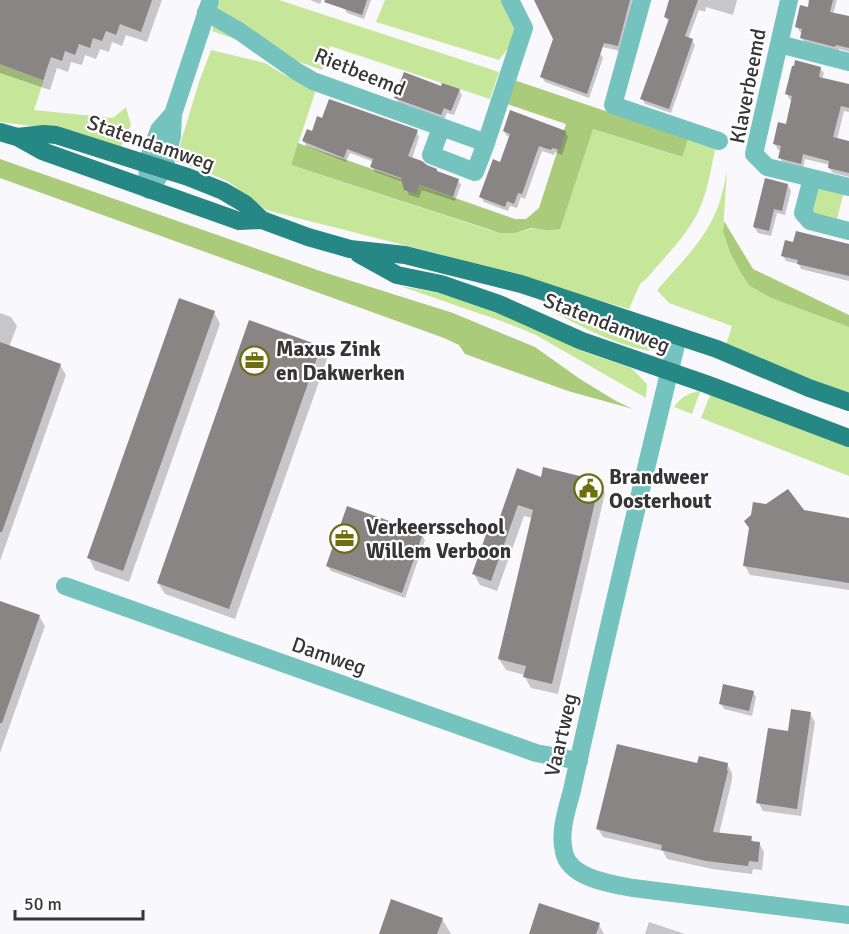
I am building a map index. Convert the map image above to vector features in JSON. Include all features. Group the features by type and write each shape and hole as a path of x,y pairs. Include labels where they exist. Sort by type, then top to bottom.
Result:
{"main road":[{"name":"Statendamweg","path":"8,134 56,135 155,166 222,191 245,204 262,220"},
{"name":"Statendamweg","path":"8,134 42,151 239,221 262,220 350,249 405,255 521,284 717,349 809,388 849,402"},
{"name":"Statendamweg","path":"350,249 397,274 441,284 499,304 582,341 849,438"}],"street":[{"path":"441,128 431,155 475,172 524,28 510,0"},
{"path":"642,0 613,105 719,141"},
{"name":"Klaverbeemd","path":"789,0 754,154 767,167 849,187"},
{"path":"149,190 155,166 172,136 173,114 208,6"},
{"name":"Rietbeemd","path":"208,6 239,31 313,81 486,143"},
{"path":"779,44 849,62"},
{"path":"812,178 803,213 810,221 849,231"},
{"name":"Vaartweg","path":"678,337 562,829 564,853 578,872 604,883 849,915"},
{"name":"Damweg","path":"65,586 536,753 579,761"}],"green space":[{"path":"220,0 279,0 499,72 490,99 330,46 322,70 212,31"},
{"path":"385,0 510,0 524,28 499,60 376,22"},
{"path":"211,50 265,63 316,90 291,165 489,230 512,233 538,229 593,129 681,157 688,139 716,146 705,195 689,228 640,284 629,309 443,255 266,210 229,182 175,161"},
{"path":"0,59 46,73 34,110 113,118 126,107 131,125 120,149 48,128 0,122"},
{"path":"514,80 688,139 682,157 593,129 560,229 531,228 515,233 500,233 291,165 298,143 515,219 526,219 539,208 566,124 507,104"},
{"path":"0,159 323,272 453,313 535,347 580,379 633,409 568,391 465,354 459,345 444,338 0,178"},
{"path":"727,170 723,232 731,255 750,286 771,298 849,327 849,393 725,348 732,326 669,303 657,290 688,255 709,226 719,205"},
{"path":"818,186 844,192 837,219 812,213"},
{"path":"724,221 753,269 849,315 849,327 771,298 750,286 731,255 723,232"},
{"path":"400,286 451,295 513,315 582,351 631,368 647,384 646,398 534,334"},
{"path":"538,303 634,329 650,339 654,348 648,351 605,337"},
{"path":"699,391 692,414 674,407 685,396"},
{"path":"710,395 849,446 849,476 701,418"}],"building":[{"path":"0,0 152,0 141,32 120,24 116,35 106,31 102,41 93,38 90,48 79,44 75,55 65,51 62,61 51,57 43,80 0,64"},
{"path":"325,0 367,0 362,15 324,2"},
{"path":"534,0 630,0 618,46 604,43 587,94 540,77 553,39"},
{"path":"669,0 698,0 685,36 693,39 669,109 640,99 669,19 664,17"},
{"path":"809,0 833,0 830,12 849,16 849,48 836,45 835,47 800,38 802,29 795,27 800,5 808,7"},
{"path":"795,60 821,67 819,77 849,84 849,108 841,106 833,137 849,141 849,173 828,168 829,161 803,154 801,164 778,158 781,146 773,144 778,122 786,124 792,96 785,94"},
{"path":"404,72 441,86 442,83 460,89 451,111 444,108 441,115 394,98"},
{"path":"329,99 418,130 408,156 459,179 453,197 419,185 416,194 404,190 401,178 370,167 373,159 347,149 344,158 302,141 307,129 312,131 317,116 322,118"},
{"path":"510,110 566,131 560,150 539,146 522,194 518,193 514,204 507,201 505,207 479,197 493,159 500,162 510,134 503,131"},
{"path":"765,178 788,184 782,211 774,209 769,231 753,227"},
{"path":"796,231 849,244 849,276 797,264 798,260 781,256 785,240 793,242"},
{"path":"179,298 215,311 123,571 87,558"},
{"path":"249,320 321,346 229,609 157,583"},
{"path":"0,342 61,364 2,532 0,532"},
{"path":"543,467 600,481 552,684 523,677 526,666 498,659 533,510 518,505 491,581 472,574 489,526 496,528 517,468 541,477"},
{"path":"788,489 804,510 849,518 849,583 743,566 749,528 744,521 751,515 753,502 766,504"},
{"path":"347,506 423,533 402,593 326,566"},
{"path":"0,601 40,615 2,723 0,723"},
{"path":"723,684 754,691 749,711 719,704"},
{"path":"791,709 811,712 797,809 756,803 768,728 788,731"},
{"path":"617,744 697,763 699,756 728,763 713,832 752,836 751,841 760,842 758,862 749,861 748,866 706,861 661,850 662,845 596,829"},
{"path":"391,899 443,918 437,934 379,934"},
{"path":"539,903 600,923 596,934 529,934"}],"place":[{"name":"Maxus Zink en Dakwerken","path":"255,361"},
{"name":"Brandweer Oosterhout","path":"588,489"},
{"name":"Verkeersschool Willem Verboon","path":"345,539"}]}
